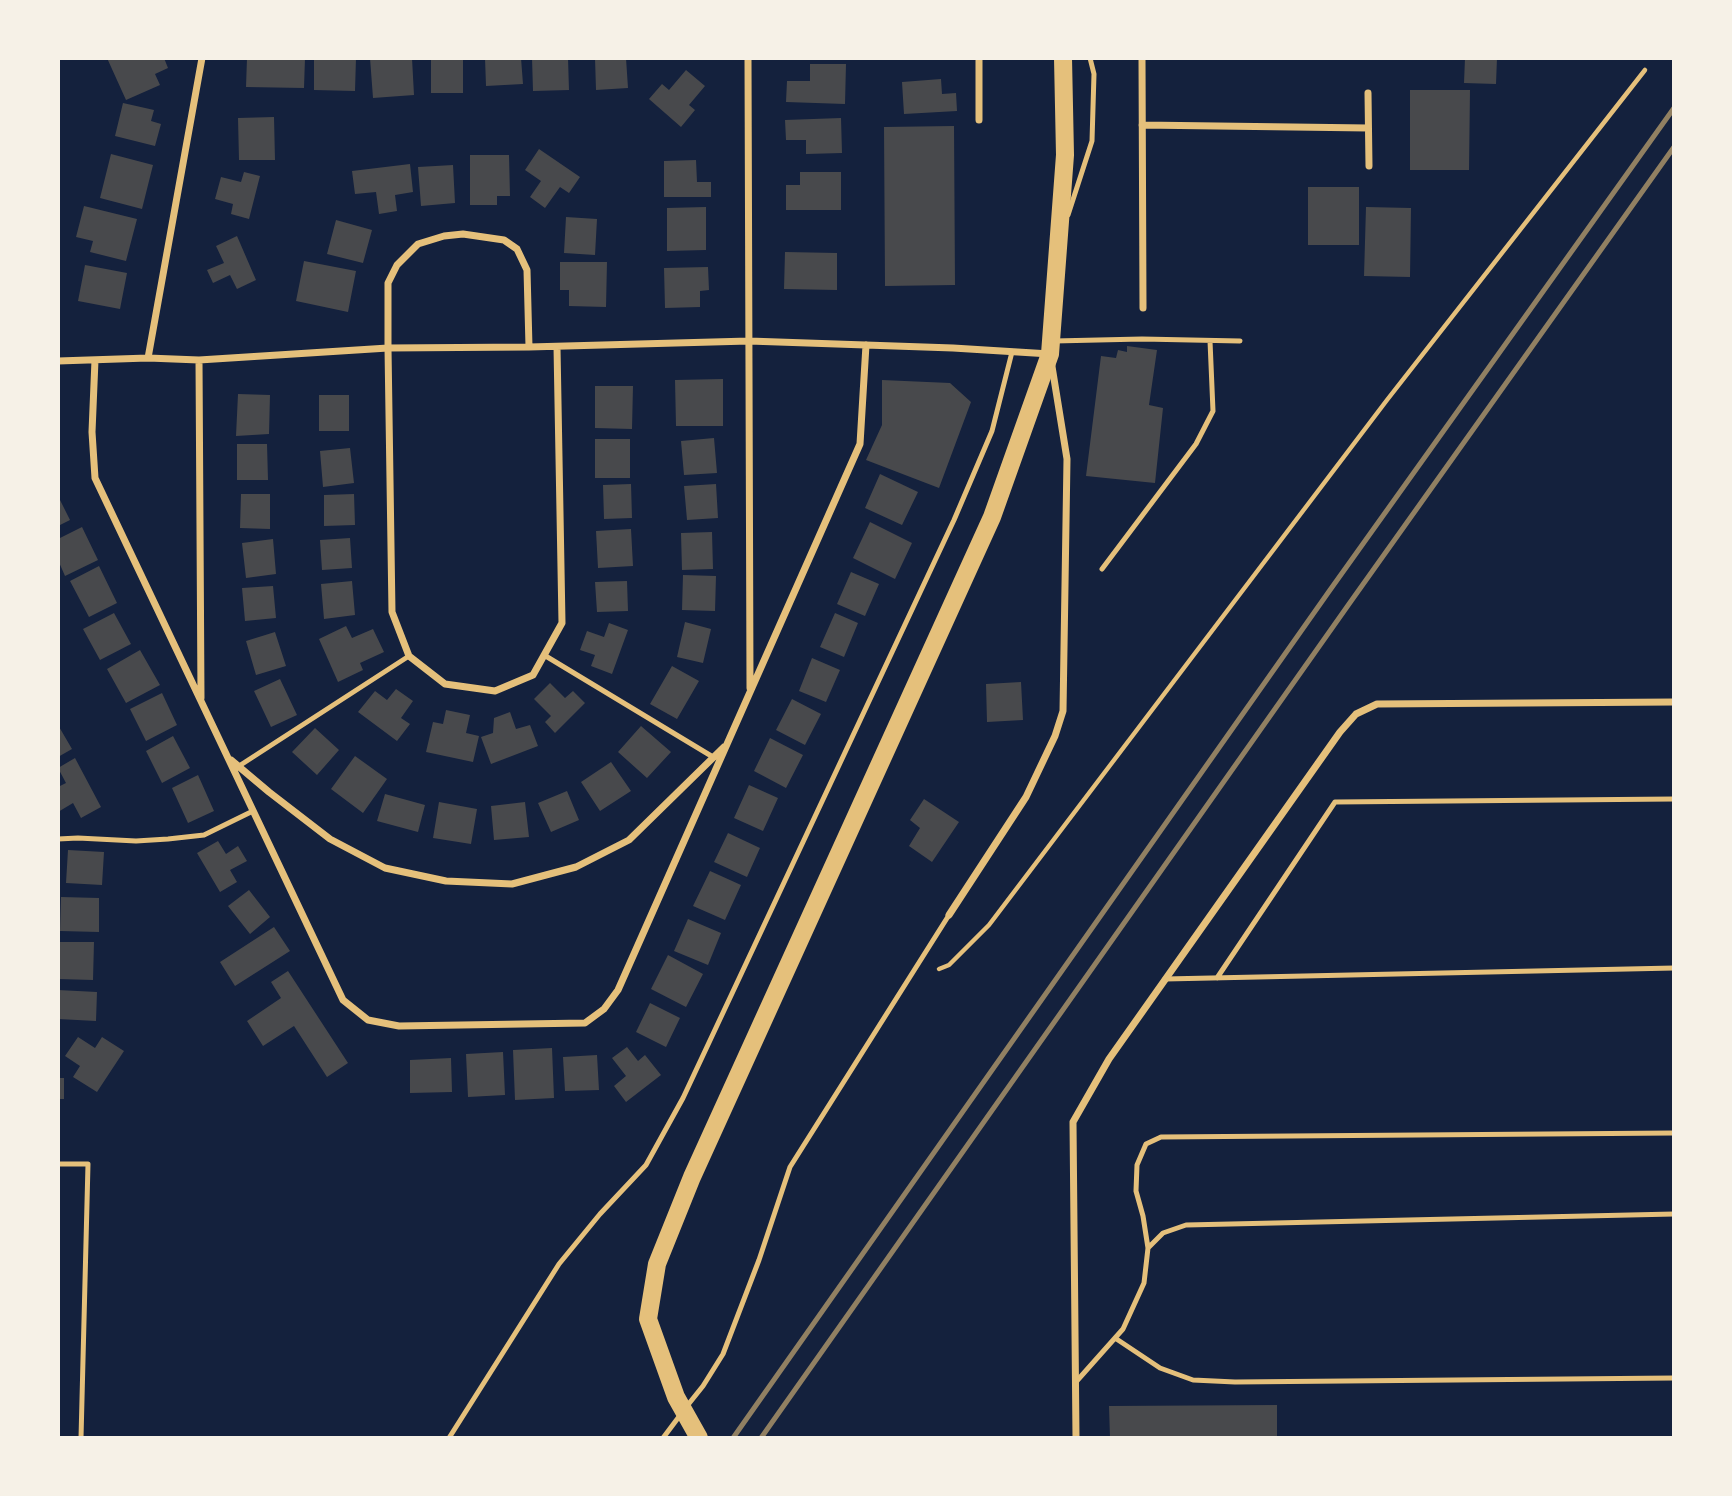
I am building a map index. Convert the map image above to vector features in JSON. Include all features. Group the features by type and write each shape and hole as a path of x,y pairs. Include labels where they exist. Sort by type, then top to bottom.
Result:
{"main road":[{"path":"699,1438 676,1397 648,1319 657,1264 692,1177 992,517 1051,348 1065,155 1063,58"}],"street":[{"path":"148,358 202,58"},
{"path":"748,58 750,692"},
{"path":"979,58 979,120"},
{"path":"1142,58 1143,308"},
{"path":"1368,93 1369,166"},
{"path":"1142,125 1368,128"},
{"path":"529,347 527,270 516,249 504,240 463,234 444,236 418,244 397,265 388,283 392,612 409,656 444,684 495,691 533,675 562,623 557,347"},
{"path":"58,361 148,358 199,360 388,348 557,347 749,341 1012,352 1051,348 1067,458 1063,711 1055,736 1026,797 949,915"},
{"path":"95,360 92,432 95,478 343,1000 368,1020 399,1026 585,1023 604,1009 618,990 860,444 866,345"},
{"path":"199,360 201,702"},
{"path":"1076,1438 1073,1122 1109,1059 1340,732 1356,714 1377,704 1674,702"},
{"path":"227,756 330,839 385,868 446,881 512,884 576,867 629,840 727,744"}],"lane":[{"path":"1058,244 1092,141 1094,74 1090,58"},
{"path":"1051,348 1142,339 1240,341"},
{"path":"1102,569 1196,444 1213,411 1210,341"},
{"path":"449,1438 559,1264 646,1164 683,1098 954,520 992,430 1012,352"},
{"path":"239,766 409,656"},
{"path":"544,656 713,757"},
{"path":"1217,978 1335,802 1674,799"},
{"path":"58,839 136,841 204,835 253,811"},
{"path":"663,1438 703,1386 723,1354 759,1260 790,1167 949,915"},
{"path":"1165,979 1674,968"},
{"path":"1075,1383 1123,1329 1144,1283 1148,1248 1136,1191 1137,1165 1146,1144 1161,1137 1674,1133"},
{"path":"58,1164 88,1164 81,1438"},
{"path":"1148,1248 1163,1233 1186,1225 1674,1214"},
{"path":"1115,1338 1160,1368 1193,1380 1248,1382 1674,1378"}],"path":[{"path":"906,983 949,965 989,925 1387,400 1645,70"}],"building":[{"path":"107,58 164,58 168,68 155,74 160,85 126,100"},
{"path":"247,58 305,58 304,88 246,87"},
{"path":"314,58 356,58 355,91 314,90"},
{"path":"370,58 412,58 414,95 373,98"},
{"path":"431,58 463,58 463,93 431,93"},
{"path":"485,58 521,58 523,84 486,86"},
{"path":"532,58 568,58 569,90 533,91"},
{"path":"595,58 626,58 628,88 596,90"},
{"path":"1465,58 1497,58 1496,84 1464,83"},
{"path":"810,64 846,64 845,104 786,102 787,81 810,81"},
{"path":"686,70 705,86 689,105 695,110 681,127 649,99 662,84 669,90"},
{"path":"941,79 942,94 956,93 957,111 904,114 902,82"},
{"path":"1410,90 1470,90 1469,170 1410,170"},
{"path":"123,103 154,110 151,121 161,124 155,146 115,136"},
{"path":"274,117 275,160 239,160 238,118"},
{"path":"841,118 842,153 806,154 806,140 786,140 785,120"},
{"path":"954,126 955,285 885,286 884,127"},
{"path":"539,149 580,177 569,193 560,187 545,208 530,197 541,181 525,170"},
{"path":"111,154 153,165 142,209 100,198"},
{"path":"470,155 509,155 510,196 497,196 497,205 470,205"},
{"path":"696,160 697,182 711,182 711,197 664,197 664,161"},
{"path":"410,164 413,192 395,195 397,211 379,214 376,192 355,194 352,171"},
{"path":"453,165 455,203 421,206 418,167"},
{"path":"244,172 260,176 249,219 231,214 233,204 215,199 221,177 241,182"},
{"path":"800,172 841,172 841,210 786,210 786,185 800,185"},
{"path":"1308,187 1359,187 1359,245 1308,245"},
{"path":"84,206 137,219 126,261 90,252 93,241 76,237"},
{"path":"706,207 706,250 667,251 667,208"},
{"path":"1366,207 1411,208 1410,277 1364,276"},
{"path":"566,217 597,219 595,255 564,253"},
{"path":"336,220 372,230 363,263 327,254"},
{"path":"237,236 256,280 237,289 230,275 213,283 207,270 224,263 216,246"},
{"path":"785,252 837,253 837,290 784,289"},
{"path":"304,261 356,271 348,312 296,301"},
{"path":"560,262 607,262 606,307 569,306 569,290 560,290"},
{"path":"85,265 127,273 120,309 78,301"},
{"path":"708,267 709,290 700,291 700,307 665,308 664,268"},
{"path":"1127,346 1157,350 1149,405 1163,408 1155,483 1086,476 1101,356 1116,358 1118,350 1127,352"},
{"path":"723,379 723,426 676,426 675,380"},
{"path":"882,380 950,383 971,402 939,488 866,460 882,425"},
{"path":"595,386 633,386 632,429 595,428"},
{"path":"238,394 270,395 269,434 236,436"},
{"path":"319,395 349,395 349,431 319,431"},
{"path":"714,438 717,473 684,475 681,441"},
{"path":"595,439 630,439 630,478 595,478"},
{"path":"237,444 267,444 268,480 237,480"},
{"path":"350,448 354,483 323,487 320,451"},
{"path":"880,474 918,492 902,525 865,508"},
{"path":"631,484 632,518 604,519 603,485"},
{"path":"716,484 718,518 687,520 684,486"},
{"path":"241,494 270,494 270,529 240,528"},
{"path":"354,494 355,525 324,526 324,495"},
{"path":"58,496 70,520 58,526"},
{"path":"870,522 912,543 895,579 853,558"},
{"path":"82,527 98,560 65,576 58,560 58,539"},
{"path":"631,529 633,566 598,568 596,531"},
{"path":"712,532 713,569 682,570 681,533"},
{"path":"350,538 352,568 322,570 320,540"},
{"path":"273,539 276,574 246,578 242,543"},
{"path":"99,566 117,603 89,617 70,581"},
{"path":"851,572 879,584 865,616 837,604"},
{"path":"683,575 716,576 715,611 682,610"},
{"path":"352,581 355,615 324,619 321,584"},
{"path":"627,581 628,611 597,612 595,582"},
{"path":"273,586 276,618 245,621 242,588"},
{"path":"114,613 131,644 100,660 83,629"},
{"path":"835,613 858,623 844,657 820,647"},
{"path":"685,622 711,629 703,663 677,657"},
{"path":"609,623 628,630 612,674 591,666 595,655 580,650 587,631 604,637"},
{"path":"346,626 352,638 373,629 384,652 360,663 363,670 338,682 319,639"},
{"path":"275,632 286,666 256,675 246,641"},
{"path":"140,650 160,685 126,703 107,669"},
{"path":"812,658 840,670 826,702 799,691"},
{"path":"672,666 699,681 677,719 650,704"},
{"path":"280,679 297,715 271,727 254,691"},
{"path":"1021,682 1023,720 987,722 986,684"},
{"path":"550,683 565,698 573,691 585,703 555,733 545,722 551,716 534,699"},
{"path":"396,689 413,701 401,718 410,724 397,741 358,712 375,691 387,700"},
{"path":"162,693 177,725 146,741 130,709"},
{"path":"792,699 821,714 805,745 776,730"},
{"path":"446,710 470,715 466,733 479,736 473,762 426,752 433,722 443,724"},
{"path":"510,712 516,729 530,725 538,746 491,764 481,737 493,733 494,718"},
{"path":"58,725 72,749 58,757"},
{"path":"641,726 671,752 647,778 618,752"},
{"path":"315,728 339,750 317,775 292,752"},
{"path":"173,736 190,768 162,783 146,751"},
{"path":"770,738 803,755 786,788 754,771"},
{"path":"355,756 387,779 363,813 331,789"},
{"path":"75,758 101,807 81,818 73,803 58,812 58,787 66,783 58,768"},
{"path":"611,762 631,791 600,811 581,782"},
{"path":"198,775 214,811 188,823 172,788"},
{"path":"749,785 778,798 763,831 734,818"},
{"path":"567,791 579,820 551,832 538,803"},
{"path":"385,794 425,805 418,832 377,821"},
{"path":"924,799 959,822 932,862 909,846 920,828 910,820"},
{"path":"439,802 477,809 471,844 433,838"},
{"path":"525,802 529,837 494,840 491,806"},
{"path":"728,833 760,848 747,877 714,862"},
{"path":"218,841 226,854 238,846 247,861 230,870 237,882 220,892 197,853"},
{"path":"68,850 104,852 102,885 66,883"},
{"path":"710,871 741,885 725,920 693,906"},
{"path":"249,890 270,917 250,934 228,906"},
{"path":"61,897 99,898 99,932 60,931"},
{"path":"688,919 721,933 708,965 674,951"},
{"path":"274,927 290,951 235,986 220,962"},
{"path":"58,942 94,942 93,980 58,979"},
{"path":"668,955 703,974 686,1007 651,989"},
{"path":"288,971 348,1063 327,1077 294,1026 263,1046 247,1021 281,998 271,982"},
{"path":"58,990 97,992 96,1021 58,1019"},
{"path":"650,1003 680,1018 666,1047 636,1032"},
{"path":"78,1037 95,1048 102,1037 124,1051 97,1092 73,1077 80,1066 65,1056"},
{"path":"627,1047 638,1061 645,1055 661,1075 626,1102 614,1086 626,1076 612,1058"},
{"path":"552,1048 554,1098 515,1100 513,1050"},
{"path":"503,1052 505,1095 468,1097 466,1054"},
{"path":"597,1055 599,1090 565,1091 563,1057"},
{"path":"451,1058 452,1092 410,1093 410,1060"},
{"path":"58,1078 64,1078 64,1099 58,1099"},
{"path":"1277,1405 1277,1438 1110,1438 1109,1406"}],"railway":[{"path":"733,1438 1330,590 1674,108"},
{"path":"761,1438 1674,147"}]}
